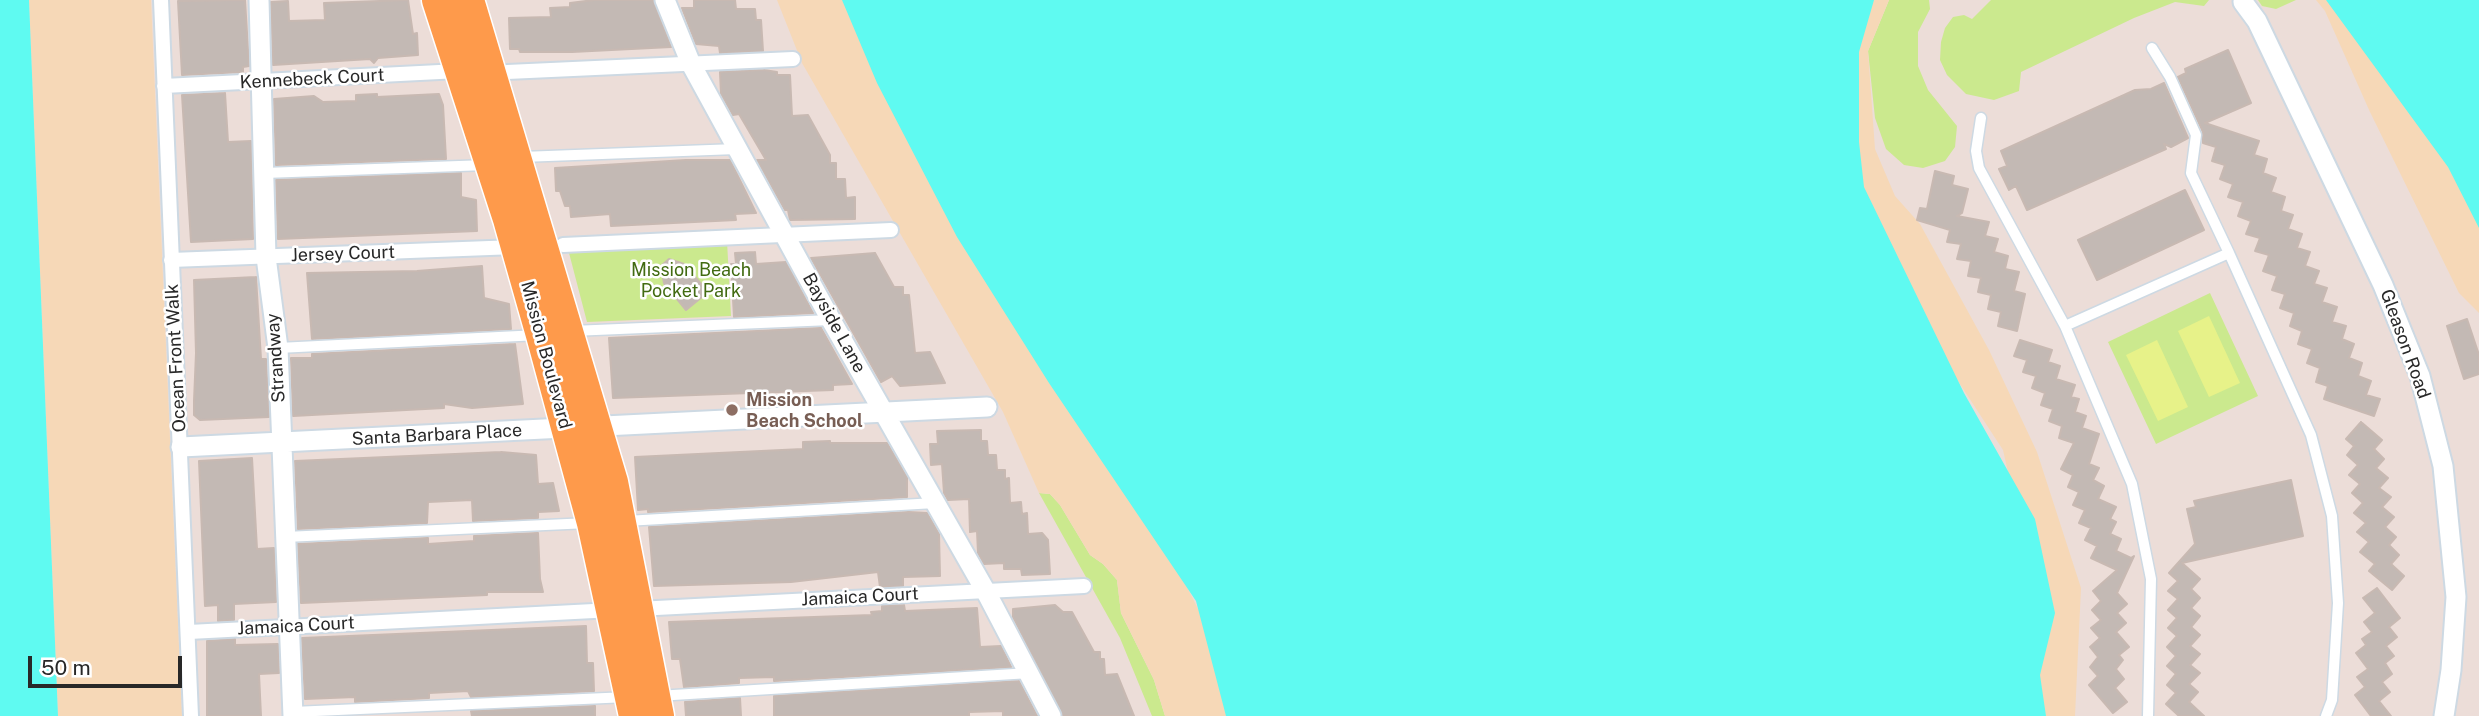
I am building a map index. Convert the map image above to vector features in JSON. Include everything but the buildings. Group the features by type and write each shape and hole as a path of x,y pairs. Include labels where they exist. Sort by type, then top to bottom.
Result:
{"main road":[{"name":"Mission Boulevard","path":"438,0 459,71 504,161 516,247 555,333"},
{"name":"Mission Boulevard","path":"468,0 504,161 607,522 645,706"}],"street":[{"name":"Ocean Front Walk","path":"160,0 191,716"},
{"name":"Strandway","path":"259,0 266,257 278,348 293,714"},
{"name":"Bayside Lane","path":"665,0 691,64 831,320 1031,673 1051,716"},
{"name":"Gleason Road","path":"2242,2 2257,21 2383,285 2420,376 2443,466 2456,597 2451,670 2444,716"},
{"path":"506,72 793,59"},
{"name":"Kennebeck Court","path":"164,86 459,71"},
{"path":"563,245 891,230"},
{"name":"Jersey Court","path":"171,260 516,247"},
{"name":"Santa Barbara Place","path":"181,447 987,407"},
{"name":"Jamaica Court","path":"189,632 1084,586"}],"lane":[{"path":"2152,48 2170,77 2196,135 2191,173 2311,436 2332,516 2339,603 2332,700 2326,716"},
{"path":"1981,118 1976,151 1979,168 2065,326 2132,484 2151,579 2148,716"},
{"path":"264,173 737,149"},
{"path":"2065,326 2229,253"},
{"path":"278,348 831,320"},
{"path":"285,537 937,503"},
{"path":"293,714 645,706 1031,673"}],"green space":[{"path":"1889,0 1929,0 1930,9 1918,32 1918,66 1928,90 1957,126 1955,147 1945,161 1923,168 1904,165 1886,149 1875,118 1868,51"},
{"path":"1991,0 2209,0 2204,6 2175,2 2134,18 2021,72 2019,91 1994,100 1966,94 1947,75 1940,60 1945,28 1953,17 1964,15 1972,19"},
{"path":"2258,0 2296,0 2276,9 2262,6"},
{"name":"Mission Beach Pocket Park","path":"727,241 731,316 587,322 568,249"},
{"path":"2210,293 2258,396 2156,444 2108,342"},
{"path":"2209,316 2240,383 2209,397 2178,331"},
{"path":"2157,340 2188,407 2158,421 2126,355"},
{"path":"1039,493 1050,494 1060,505 1090,555 1103,564 1117,580 1121,613 1154,680 1165,716 1152,716 1120,638"}],"sand":[{"path":"29,0 151,0 182,716 58,716"},
{"path":"777,0 878,0 1123,459 1211,635 1264,716 1165,716 1154,680 1121,613 1117,580 1103,564 1090,555 1060,505 1050,494 1039,493 1003,412 802,63"},
{"path":"1842,0 1889,0 1868,51 1875,149 1895,196 1920,224 1989,350 2037,452 2081,588 2075,716 2020,716 2030,569 2003,450 1930,338 1846,155"},
{"path":"2316,0 2408,0 2479,117 2479,313 2459,293 2370,112 2325,11"}],"water":[{"path":"0,0 29,0 58,716 0,716"},
{"path":"842,0 1874,0 1859,52 1859,142 1864,187 1964,393 2035,519 2055,613 2040,675 2046,716 1226,716 1196,601 1049,383 957,237 877,83"},
{"path":"2326,0 2479,0 2479,228 2448,167"}],"place":[{"name":"Mission Beach School","path":"732,410"}]}
